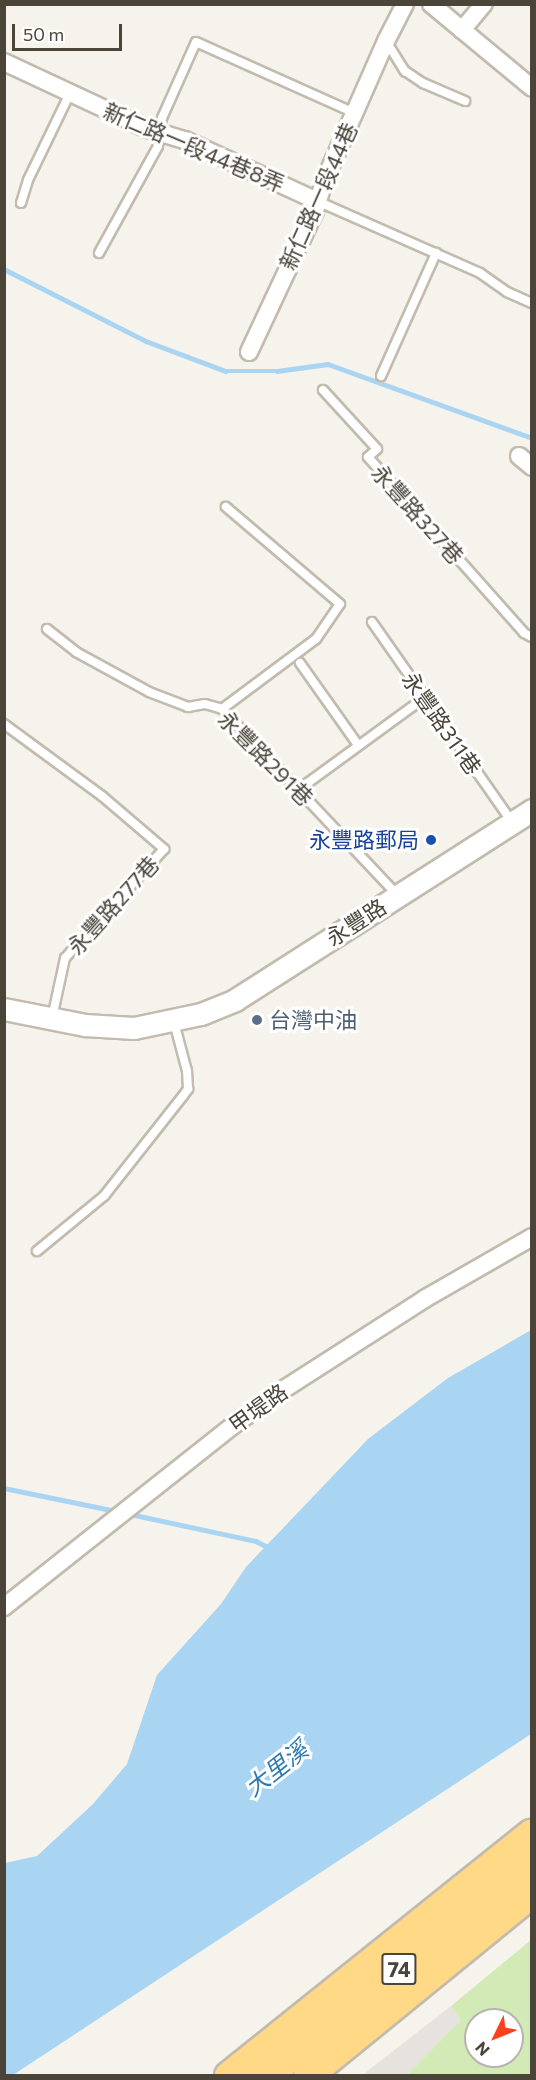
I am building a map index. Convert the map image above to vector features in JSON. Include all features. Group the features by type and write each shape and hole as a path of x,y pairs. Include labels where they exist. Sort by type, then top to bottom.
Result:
{"highway":[{"path":"229,2076 531,1833"},
{"name":"74","path":"267,2076 531,1862"},
{"name":"74","path":"308,2076 531,1893"}],"street":[{"name":"新仁路一段44巷","path":"249,352 386,41 405,4"},
{"path":"431,4 529,81"},
{"path":"462,30 484,4"},
{"name":"新仁路一段44巷8弄","path":"4,62 160,132 185,140 317,201"},
{"name":"永豐路","path":"4,1009 85,1025 134,1028 174,1022 201,1014 235,1000 531,810"},
{"name":"甲堤路","path":"4,1607 278,1393 426,1298 531,1237"},
{"path":"246,2076 531,1851"},
{"path":"324,2076 531,1911"}],"lane":[{"path":"386,41 405,71 423,83 465,101"},
{"path":"99,253 158,146 162,118 196,42 355,113"},
{"path":"21,203 28,180 70,93"},
{"path":"317,201 480,273 507,292 531,303"},
{"path":"381,376 436,253"},
{"name":"永豐路327巷","path":"323,390 377,449 368,457 524,633 531,637"},
{"path":"222,709 316,639 340,604 226,507"},
{"name":"永豐路311巷","path":"372,622 512,822"},
{"name":"永豐路291巷","path":"47,629 76,652 149,692 188,706 205,704 222,709 398,896"},
{"path":"300,663 358,745"},
{"path":"298,790 424,698"},
{"name":"永豐路277巷","path":"7,729 102,796 164,849 65,958 52,1018"},
{"path":"37,1251 104,1196 188,1089 187,1071 174,1022"}],"shaded area":[{"path":"451,2006 461,2020 407,2075 361,2076"}],"green space":[{"path":"531,1940 531,2075 407,2075 461,2020 451,2006"}],"water":[{"name":"大里溪","path":"531,1330 531,1734 13,2075 5,2075 5,1863 37,1856 93,1804 127,1764 157,1675 221,1604 246,1567 368,1439 448,1378"}],"waterway":[{"path":"4,269 146,341 226,371 277,371 328,364 532,438"},
{"path":"4,1488 116,1511"},
{"path":"130,1514 256,1541 270,1548"}],"place":[{"name":"永豐路郵局","path":"431,840"},
{"name":"台灣中油","path":"257,1020"}]}
